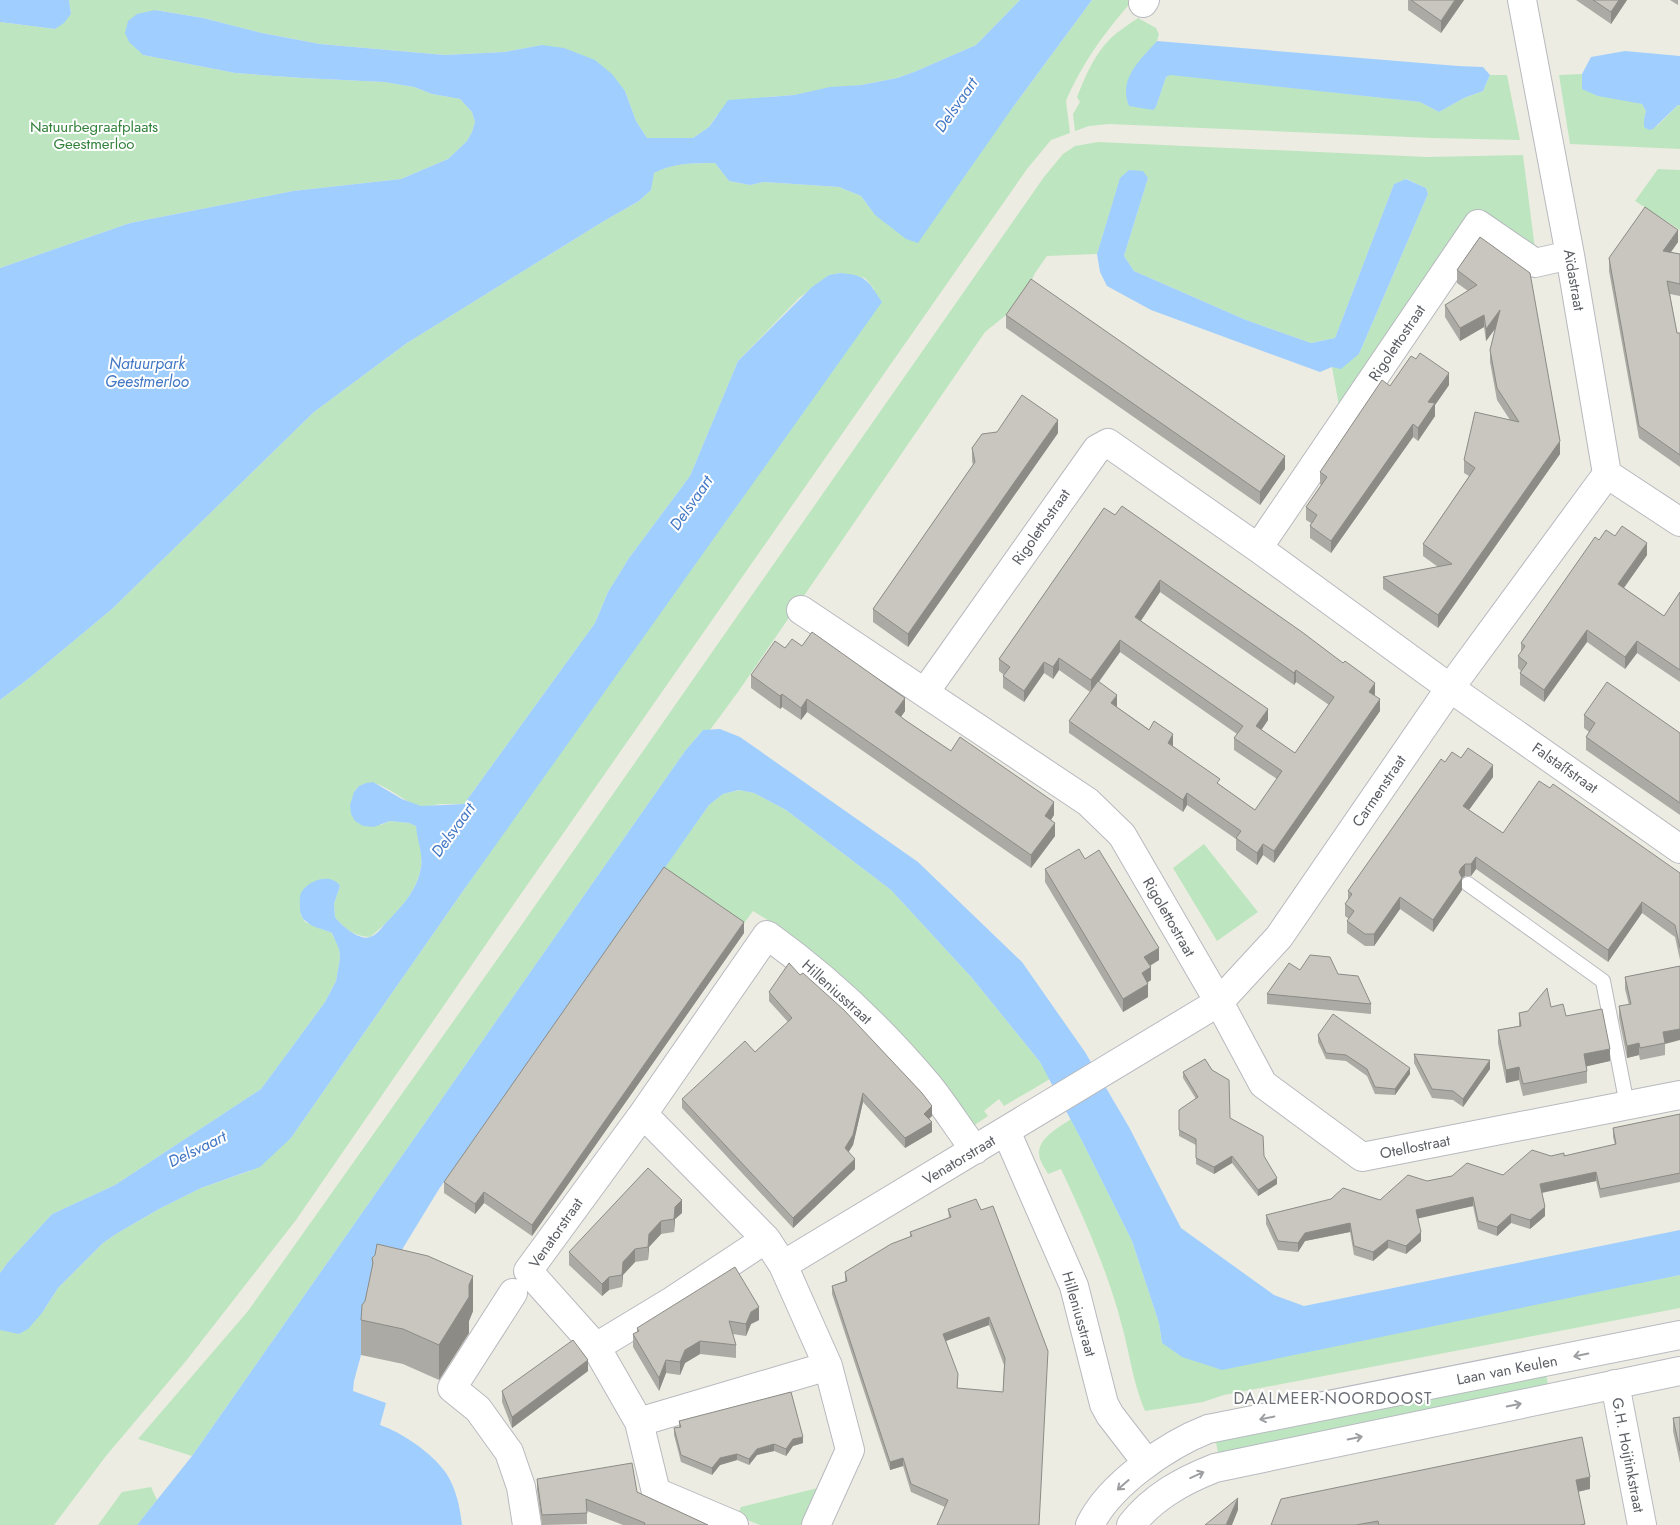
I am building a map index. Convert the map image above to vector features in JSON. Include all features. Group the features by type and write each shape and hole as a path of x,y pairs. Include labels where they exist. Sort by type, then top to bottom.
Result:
{"street":[{"name":"Aïdastraat","path":"1522,0 1570,255 1607,474"},
{"name":"Rigolettostraat","path":"1258,548 1478,224 1535,263 1570,255"},
{"name":"Rigolettostraat","path":"925,692 1097,449 1108,443 1258,548 1450,688"},
{"path":"1607,474 1680,522"},
{"name":"Carmenstraat","path":"1006,1131 1219,1002 1279,937 1450,688 1607,474"},
{"name":"Rigolettostraat","path":"801,610 1088,802 1122,835 1219,1002"},
{"name":"Falstaffstraat","path":"1450,688 1680,849"},
{"name":"Venatorstraat","path":"734,1525 656,1492 639,1422 596,1347 528,1271 643,1114 767,935"},
{"name":"Hilleniusstraat","path":"767,935 804,961 872,1023 929,1086 975,1150"},
{"name":"Otellostraat","path":"1219,1002 1262,1084 1362,1157 1680,1095"},
{"path":"643,1114 766,1239 783,1265 828,1366 850,1450 816,1525"},
{"name":"Venatorstraat","path":"783,1265 1006,1131"},
{"name":"Hilleniusstraat","path":"1006,1131 1074,1286 1104,1404 1110,1415 1147,1463"},
{"path":"596,1347 672,1301 766,1239"},
{"path":"514,1293 452,1388 478,1409 509,1452 521,1487 527,1525"},
{"name":"Laan van Keulen","path":"1090,1525 1110,1496 1147,1463 1172,1446 1208,1429 1680,1335"},
{"path":"1609,1350 1615,1384"},
{"path":"639,1422 828,1366"},
{"path":"1131,1525 1143,1511 1170,1489 1181,1482 1215,1468 1680,1371"},
{"name":"G.H. Hoijtinkstraat","path":"1615,1384 1642,1525"},
{"path":"1147,1463 1170,1489"}],"lane":[{"path":"1468,884 1603,981 1628,1105"},
{"path":"514,1293 528,1271"}],"green space":[{"name":"Natuurbegraafplaats Geestmerloo","path":"69,0 1020,0 976,45 914,72 897,78 861,85 767,97 717,115 709,127 693,138 647,138 636,121 625,91 542,45 504,52 445,55 320,44 262,33 203,18 155,10 143,55 235,73 384,82 414,87 432,94 460,99 472,112 475,122 472,132 467,141 448,159 401,179 293,191 130,223 0,268 0,22 55,29 71,14"},
{"path":"1092,0 1133,0 1097,46 1068,96 1066,101 1070,133 1051,140 1027,169 500,924 296,1220 186,1361 106,1456 54,1525 0,1525 0,1330 42,1313 58,1288 103,1243 116,1234 159,1209 201,1188 250,1171 291,1138 463,891 874,289 865,278 840,273 829,275 799,298 738,361 690,476 629,558 608,592 595,623 464,804 420,806 386,788 369,783 361,785 354,792 381,825 390,821 416,825 421,853 418,878 406,901 398,911 370,937 350,931 335,917 334,904 340,886 300,914 305,922 332,933 339,948 340,958 336,981 325,1002 261,1089 115,1185 52,1214 0,1273 0,700 112,609 314,412 407,343 639,201 651,190 653,173 676,165 715,163 729,181 750,185 764,182 839,187 861,196 875,215 1013,107"},
{"path":"1138,18 1156,28 1159,34 1157,41 1134,68 1156,107 1166,77 1170,74 1420,102 1439,112 1464,98 1483,91 1490,75 1507,75 1520,140 1109,124 1089,126 1075,131 1073,114 1080,102 1077,97 1090,66 1110,39"},
{"path":"1582,74 1583,89 1642,104 1646,111 1644,119 1657,126 1680,105 1680,149 1570,144 1559,75"},
{"path":"1098,142 1427,157 1523,155 1535,249 1477,216 1340,411 1332,367 1359,354 1428,194 1426,188 1407,179 1394,184 1335,338 1311,343 1246,320 1134,271 1124,256 1148,178 1120,179 1097,254 1047,256 1035,273 1021,303 985,332 738,692 710,730 703,730 685,751 192,1456 138,1439 248,1311 518,930 1044,177 1063,154 1075,146"},
{"path":"1658,169 1680,170 1680,230 1635,201"},
{"path":"740,790 754,793 786,810 891,890 972,978 1040,1062 1050,1079 1004,1106 999,1099 984,1111 988,1116 969,1129 782,929 753,911 742,926 662,871 709,805 723,794"},
{"path":"1204,844 1258,912 1217,941 1173,868"},
{"path":"1071,1119 1132,1241 1159,1323 1162,1343 1474,1316 1680,1275 1680,1308 1224,1395 1203,1402 1145,1411 1116,1306 1103,1266 1087,1227 1061,1169 1048,1174 1040,1159 1040,1146 1044,1140"},
{"path":"1545,1370 1549,1389 1219,1457 1215,1438"},
{"path":"151,1487 157,1500 137,1525 98,1525 122,1492"},
{"path":"822,1487 805,1525 760,1525 737,1516 741,1507"}],"water":[{"path":"0,0 69,0 71,14 64,23 55,29 0,22"},
{"name":"Natuurpark Geestmerloo","path":"1020,0 1092,0 1013,107 918,243 906,239 875,215 861,196 839,187 764,182 750,185 729,181 715,163 676,165 654,173 651,190 639,201 407,343 314,412 112,609 0,700 0,268 130,223 293,191 401,179 448,159 467,141 475,122 472,112 460,99 432,94 414,87 384,82 235,73 143,55 129,42 125,33 128,21 137,14 155,10 203,18 262,33 320,44 445,55 504,52 542,45 564,48 595,60 612,74 625,91 636,121 647,138 693,138 709,127 728,100 794,95 830,87 861,85 897,78 914,72 976,45"},
{"path":"1157,41 1483,67 1490,75 1483,91 1464,98 1439,112 1420,102 1170,75 1166,77 1156,107 1153,110 1129,106 1126,87 1132,70"},
{"path":"1625,51 1680,56 1680,105 1653,129 1649,130 1644,127 1646,111 1642,104 1598,96 1582,89 1582,74 1591,57"},
{"path":"1129,170 1143,171 1148,178 1124,256 1134,271 1246,320 1311,343 1335,338 1394,184 1406,179 1426,188 1428,194 1359,354 1341,369 1332,367 1320,372 1151,310 1107,286 1100,272 1097,254 1120,178"},
{"name":"Delsvaart","path":"840,273 856,275 866,280 882,302 463,891 291,1138 260,1167 201,1188 159,1209 116,1234 103,1243 58,1288 42,1313 28,1329 19,1334 0,1330 0,1273 52,1214 115,1185 261,1089 325,1002 336,981 340,958 339,949 332,933 312,926 302,916 300,899 304,888 308,884 320,879 331,879 336,882 340,886 334,904 335,917 351,932 366,938 378,932 412,892 421,867 421,852 416,826 409,823 390,821 374,827 363,826 355,821 351,814 350,805 354,792 359,786 373,782 402,799 421,806 464,804 595,623 608,592 629,558 690,476 738,361 812,287 829,275"},
{"path":"720,729 740,737 918,862 1022,962 1085,1052 1129,1127 1181,1228 1274,1295 1304,1306 1680,1230 1680,1275 1222,1370 1182,1357 1162,1343 1159,1323 1132,1241 1040,1062 972,978 891,890 786,810 754,793 739,790 723,794 709,805 439,1189 400,1253 361,1355 353,1391 386,1403 380,1425 398,1433 425,1451 446,1473 455,1491 462,1525 137,1525 192,1456 685,751 703,730"}],"building":[{"path":"1411,0 1455,0 1441,21"},
{"path":"1593,0 1619,0 1611,12"},
{"path":"1645,207 1678,230 1663,251 1680,254 1680,284 1667,281 1677,333 1680,333 1680,455 1639,426 1609,258"},
{"path":"1480,237 1530,273 1560,441 1438,615 1383,577 1452,564 1423,544 1475,468 1464,460 1475,412 1519,422 1497,388 1490,350 1500,310 1486,329 1484,315 1460,328 1445,305 1477,285 1457,270"},
{"path":"1031,279 1285,456 1260,492 1006,315"},
{"path":"1420,353 1449,373 1428,402 1435,403 1418,428 1413,424 1331,541 1310,526 1317,515 1306,507 1327,477 1320,472 1382,380 1390,386 1411,356 1416,359"},
{"path":"1022,395 1058,420 908,634 873,609 975,462 972,448 982,434 997,432"},
{"path":"1122,506 1302,632 1343,663 1345,661 1375,683 1369,692 1380,699 1274,851 1263,844 1257,853 1236,838 1241,831 1187,793 1183,800 1069,721 1098,681 1117,695 1111,703 1149,730 1154,721 1173,734 1168,743 1220,779 1217,783 1255,810 1282,771 1234,738 1243,726 1120,640 1091,680 1059,658 1053,667 1044,662 1024,691 1003,676 1010,667 999,659 1104,508 1115,515","holes":["1160,580 1294,673 1296,670 1334,697 1295,753 1256,726 1268,709 1135,617"]},
{"path":"1622,526 1647,543 1618,584 1664,616 1680,592 1680,670 1637,641 1625,657 1587,630 1544,690 1520,673 1527,663 1518,656 1525,646 1521,643 1595,537 1599,540 1606,530 1615,536"},
{"path":"812,632 905,698 895,712 905,720 951,751 960,737 1054,802 1045,816 1055,823 1031,855 807,699 801,708 782,694 780,696 751,675 775,641 785,648 792,639 802,646"},
{"path":"1607,682 1680,733 1680,803 1586,737 1595,723 1584,715"},
{"path":"1468,748 1493,765 1463,806 1503,833 1539,781 1550,788 1553,784 1680,873 1680,948 1675,925 1642,902 1608,950 1476,857 1471,864 1465,864 1461,868 1459,872 1462,878 1433,920 1400,897 1374,934 1365,934 1347,921 1354,911 1345,904 1352,894 1348,891 1441,759 1445,762 1452,752 1461,758"},
{"path":"1079,849 1085,859 1099,850 1159,948 1144,957 1151,967 1142,973 1148,984 1123,999 1045,869"},
{"path":"664,867 744,922 532,1225 484,1192 475,1204 444,1182"},
{"path":"1310,955 1330,957 1338,974 1358,976 1371,1004 1267,994 1289,963 1300,970"},
{"path":"789,963 800,975 803,973 844,1010 932,1106 924,1114 932,1122 905,1138 863,1093 853,1135 845,1148 855,1159 793,1218 682,1099 745,1041 755,1052 792,1018 769,992"},
{"path":"1680,966 1680,1029 1663,1032 1665,1043 1640,1048 1639,1043 1627,1046 1619,1006 1631,1004 1625,977"},
{"path":"1547,988 1551,1007 1563,1004 1566,1016 1602,1009 1610,1049 1584,1054 1587,1071 1523,1084 1519,1067 1506,1070 1498,1030 1521,1026 1519,1013 1528,1011"},
{"path":"1333,1014 1410,1068 1395,1089 1375,1087 1367,1069 1346,1055 1326,1053 1318,1035"},
{"path":"1414,1054 1490,1060 1463,1099 1453,1091 1432,1089"},
{"path":"1205,1059 1212,1070 1229,1080 1230,1118 1263,1136 1264,1156 1277,1178 1258,1190 1232,1156 1214,1167 1196,1158 1196,1139 1179,1130 1179,1110 1198,1097 1183,1072"},
{"path":"1680,1114 1680,1173 1600,1189 1596,1172 1540,1184 1545,1207 1530,1220 1511,1214 1497,1227 1478,1221 1473,1197 1416,1210 1421,1232 1406,1246 1388,1240 1373,1252 1354,1246 1350,1223 1305,1233 1298,1243 1278,1241 1266,1215 1331,1199 1343,1188 1380,1200 1408,1175 1427,1181 1452,1176 1467,1163 1503,1175 1532,1150 1551,1156 1564,1153 1564,1156 1616,1144 1613,1128"},
{"path":"648,1168 682,1200 675,1207 674,1219 661,1221 649,1234 648,1247 635,1249 623,1262 622,1275 609,1277 602,1284 569,1252"},
{"path":"976,1199 981,1210 993,1206 1048,1351 1039,1525 937,1525 948,1500 911,1484 903,1458 890,1462 832,1286 847,1281 845,1272 891,1244 912,1236 910,1232 951,1217 948,1209","holes":["989,1317 1005,1358 1003,1392 957,1388 958,1374 943,1334"]},
{"path":"377,1244 428,1256 473,1276 469,1285 469,1297 439,1345 403,1329 361,1320 362,1305 365,1301 373,1263 372,1258 375,1255"},
{"path":"735,1267 759,1307 751,1312 746,1324 729,1321 736,1345 700,1341 685,1350 680,1362 666,1360 659,1378 633,1334 639,1331 637,1328"},
{"path":"573,1340 588,1360 512,1417 502,1391"},
{"path":"791,1392 803,1437 793,1439 786,1449 774,1444 757,1449 749,1459 737,1454 720,1458 712,1468 681,1455 674,1428 681,1427 679,1421"},
{"path":"1680,1417 1680,1451 1673,1418"},
{"path":"1582,1437 1590,1477 1576,1480 1585,1524 1379,1525 1378,1521 1356,1525 1271,1525 1281,1499"},
{"path":"632,1463 637,1492 708,1525 644,1525 645,1523 586,1499 587,1513 542,1515 537,1479"},
{"path":"1238,1498 1226,1525 1205,1525"}],"district":[{"name":"DAALMEER-NOORDOOST","path":"1333,1398"}]}
